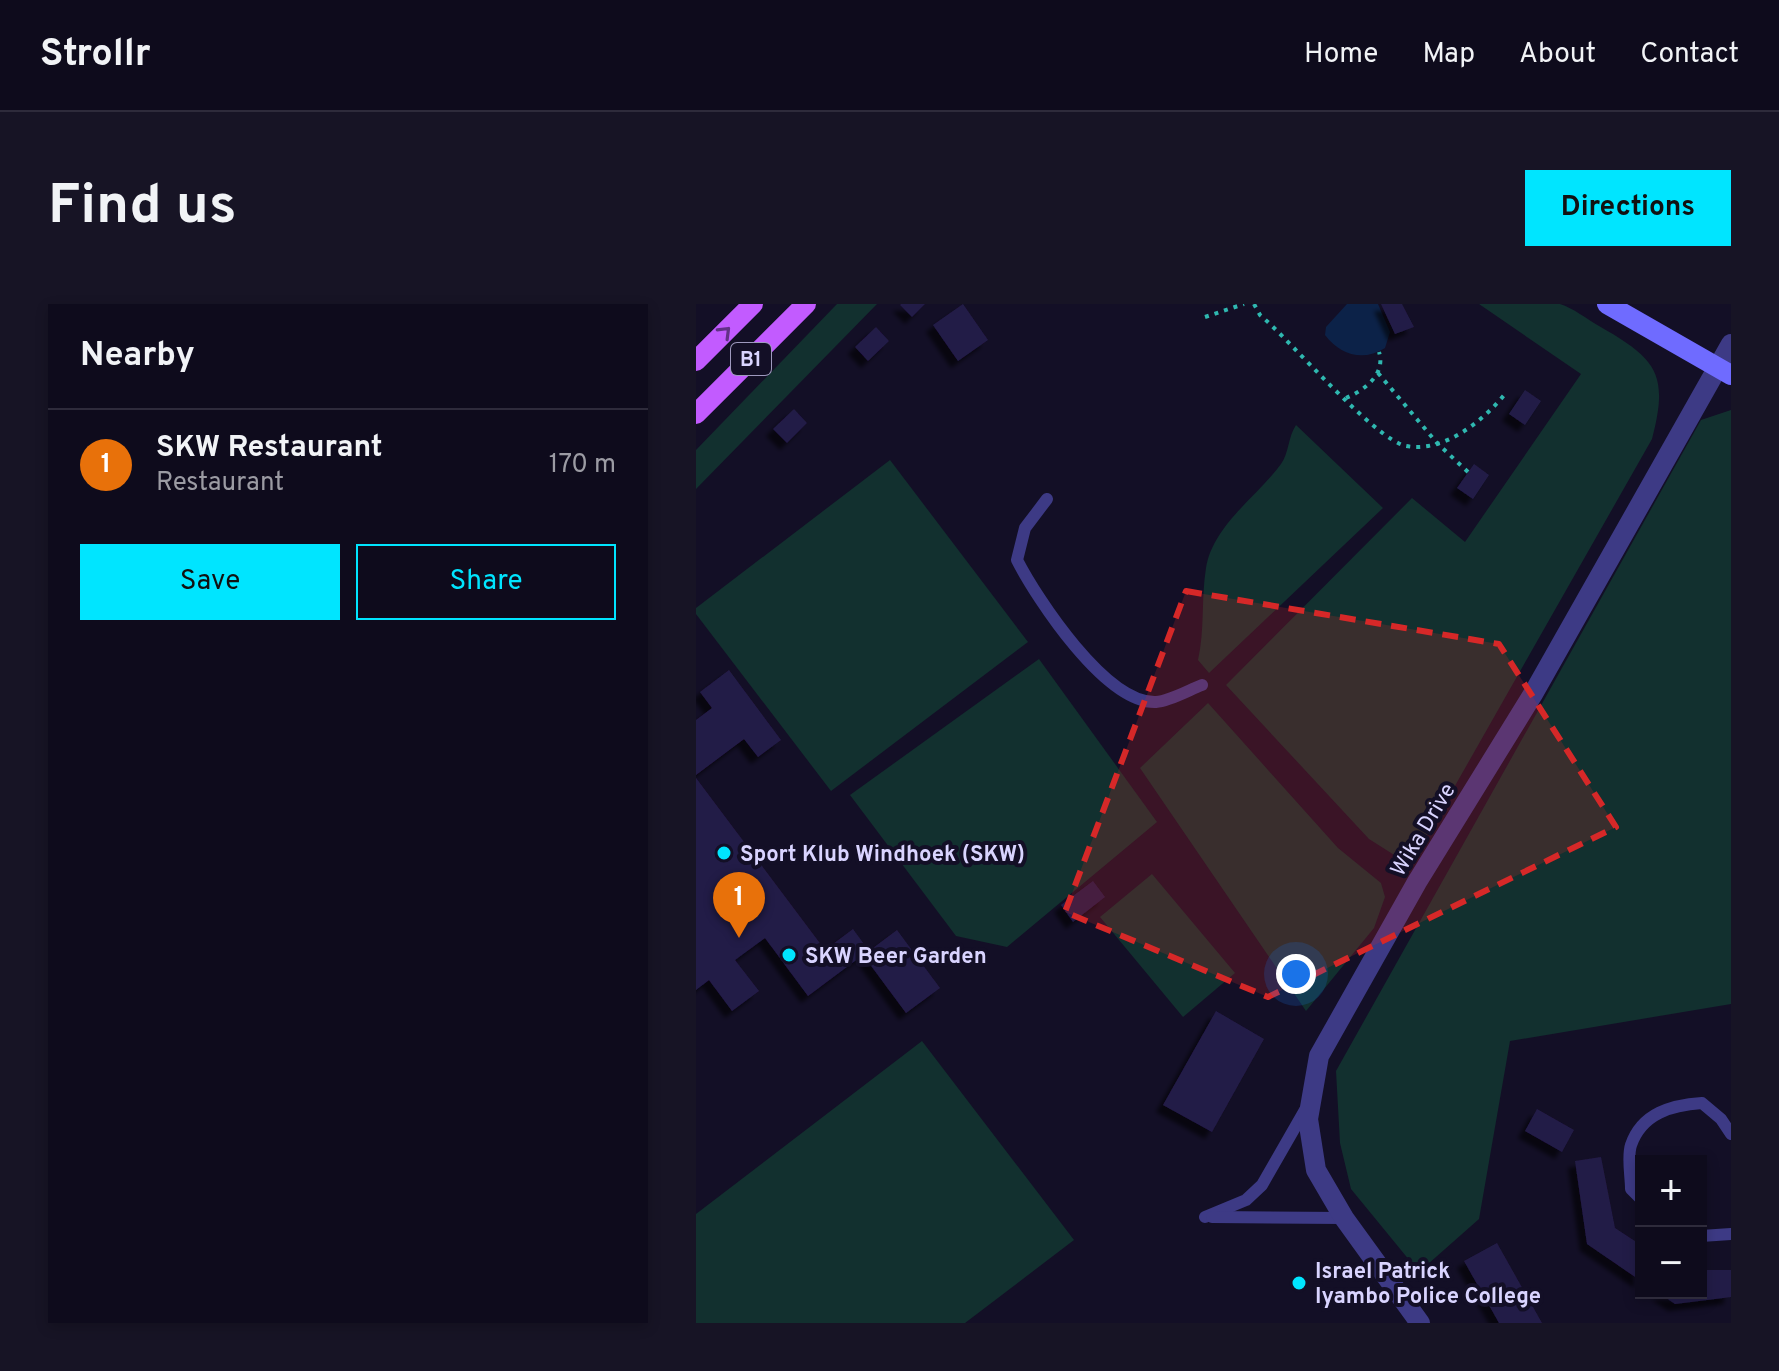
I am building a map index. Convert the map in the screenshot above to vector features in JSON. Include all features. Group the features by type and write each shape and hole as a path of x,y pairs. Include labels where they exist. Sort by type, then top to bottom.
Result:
{"main road":[{"name":"B1","path":"696,361 753,304"},
{"name":"B1","path":"696,414 806,304"},
{"path":"1607,304 1724,371"}],"street":[{"name":"Wika Drive","path":"1420,1323 1344,1218 1316,1170 1309,1143 1319,1056 1341,1011 1724,371 1731,344"}],"lane":[{"path":"1047,499 1025,528 1017,560 1034,592 1084,658 1134,697 1156,702 1202,685"},
{"path":"1312,1097 1262,1185 1246,1200 1205,1217 1344,1218"},
{"path":"1635,1193 1631,1189 1631,1145 1653,1114 1680,1104 1702,1103 1721,1119 1731,1134"},
{"path":"1707,1236 1731,1234"}],"path":[{"path":"1205,317 1244,304"},
{"path":"1254,304 1260,315 1394,441 1423,447 1437,443 1483,418 1505,394"},
{"path":"1346,398 1378,373 1383,364 1379,352"},
{"path":"1378,373 1437,443 1468,472"}],"highlighted area":[{"path":"1186,591 1499,644 1616,827 1268,997 1065,912"}],"green space":[{"path":"837,304 877,304 696,489 696,450"},
{"path":"1479,304 1560,304 1619,338 1634,348 1654,370 1658,383 1657,417 1652,439 1410,865 1369,839 1226,685 1412,498 1465,542 1581,374"},
{"path":"1731,410 1731,1004 1510,1041 1479,1219 1419,1272 1351,1189 1340,1143 1336,1071 1701,420"},
{"path":"1296,425 1383,508 1209,673 1198,660 1210,552 1227,525 1281,464"},
{"path":"890,460 1028,642 831,791 696,614 696,608"},
{"path":"1039,659 1157,822 1007,947 956,936 850,795"},
{"path":"1208,703 1338,848 1381,883 1385,897 1374,928 1306,1011 1140,768"},
{"path":"1152,874 1235,973 1183,1017 1100,917"},
{"path":"922,1041 1074,1240 965,1323 696,1323 696,1214"}],"water":[{"path":"1347,304 1378,304 1390,332 1385,348 1360,355 1345,352 1331,342 1325,335 1326,327"}],"building":[{"path":"901,304 925,304 912,317 900,305"},
{"path":"963,304 988,340 958,361 933,325"},
{"path":"1381,304 1402,304 1414,327 1395,334"},
{"path":"876,327 889,341 868,361 855,347"},
{"path":"1525,390 1541,401 1525,425 1509,414"},
{"path":"794,409 807,423 787,443 773,429"},
{"path":"1474,464 1489,475 1473,499 1457,488"},
{"path":"729,670 781,740 758,757 744,739 696,775 696,720 712,708 700,692"},
{"name":"Sport Klub Windhoek (SKW)","path":"696,778 825,950 853,929 869,951 897,930 940,988 906,1013 863,955 808,996 765,938 735,960 759,991 732,1011 709,980 696,990"},
{"path":"1093,881 1105,897 1073,922 1061,905"},
{"path":"1216,1011 1264,1039 1212,1132 1163,1105"},
{"path":"1537,1109 1574,1130 1562,1152 1525,1131"},
{"path":"1601,1157 1615,1228 1635,1241 1635,1277 1587,1244 1575,1161"},
{"path":"1497,1243 1542,1323 1499,1323 1464,1261"},
{"path":"1707,1270 1731,1270 1731,1297 1675,1304 1668,1299 1707,1299"}],"place":[{"name":"Sport Klub Windhoek (SKW)","path":"724,853"},
{"name":"SKW Restaurant","path":"739,938"},
{"name":"SKW Beer Garden","path":"789,955"},
{"name":"Israel Patrick Iyambo Police College","path":"1299,1283"}]}
